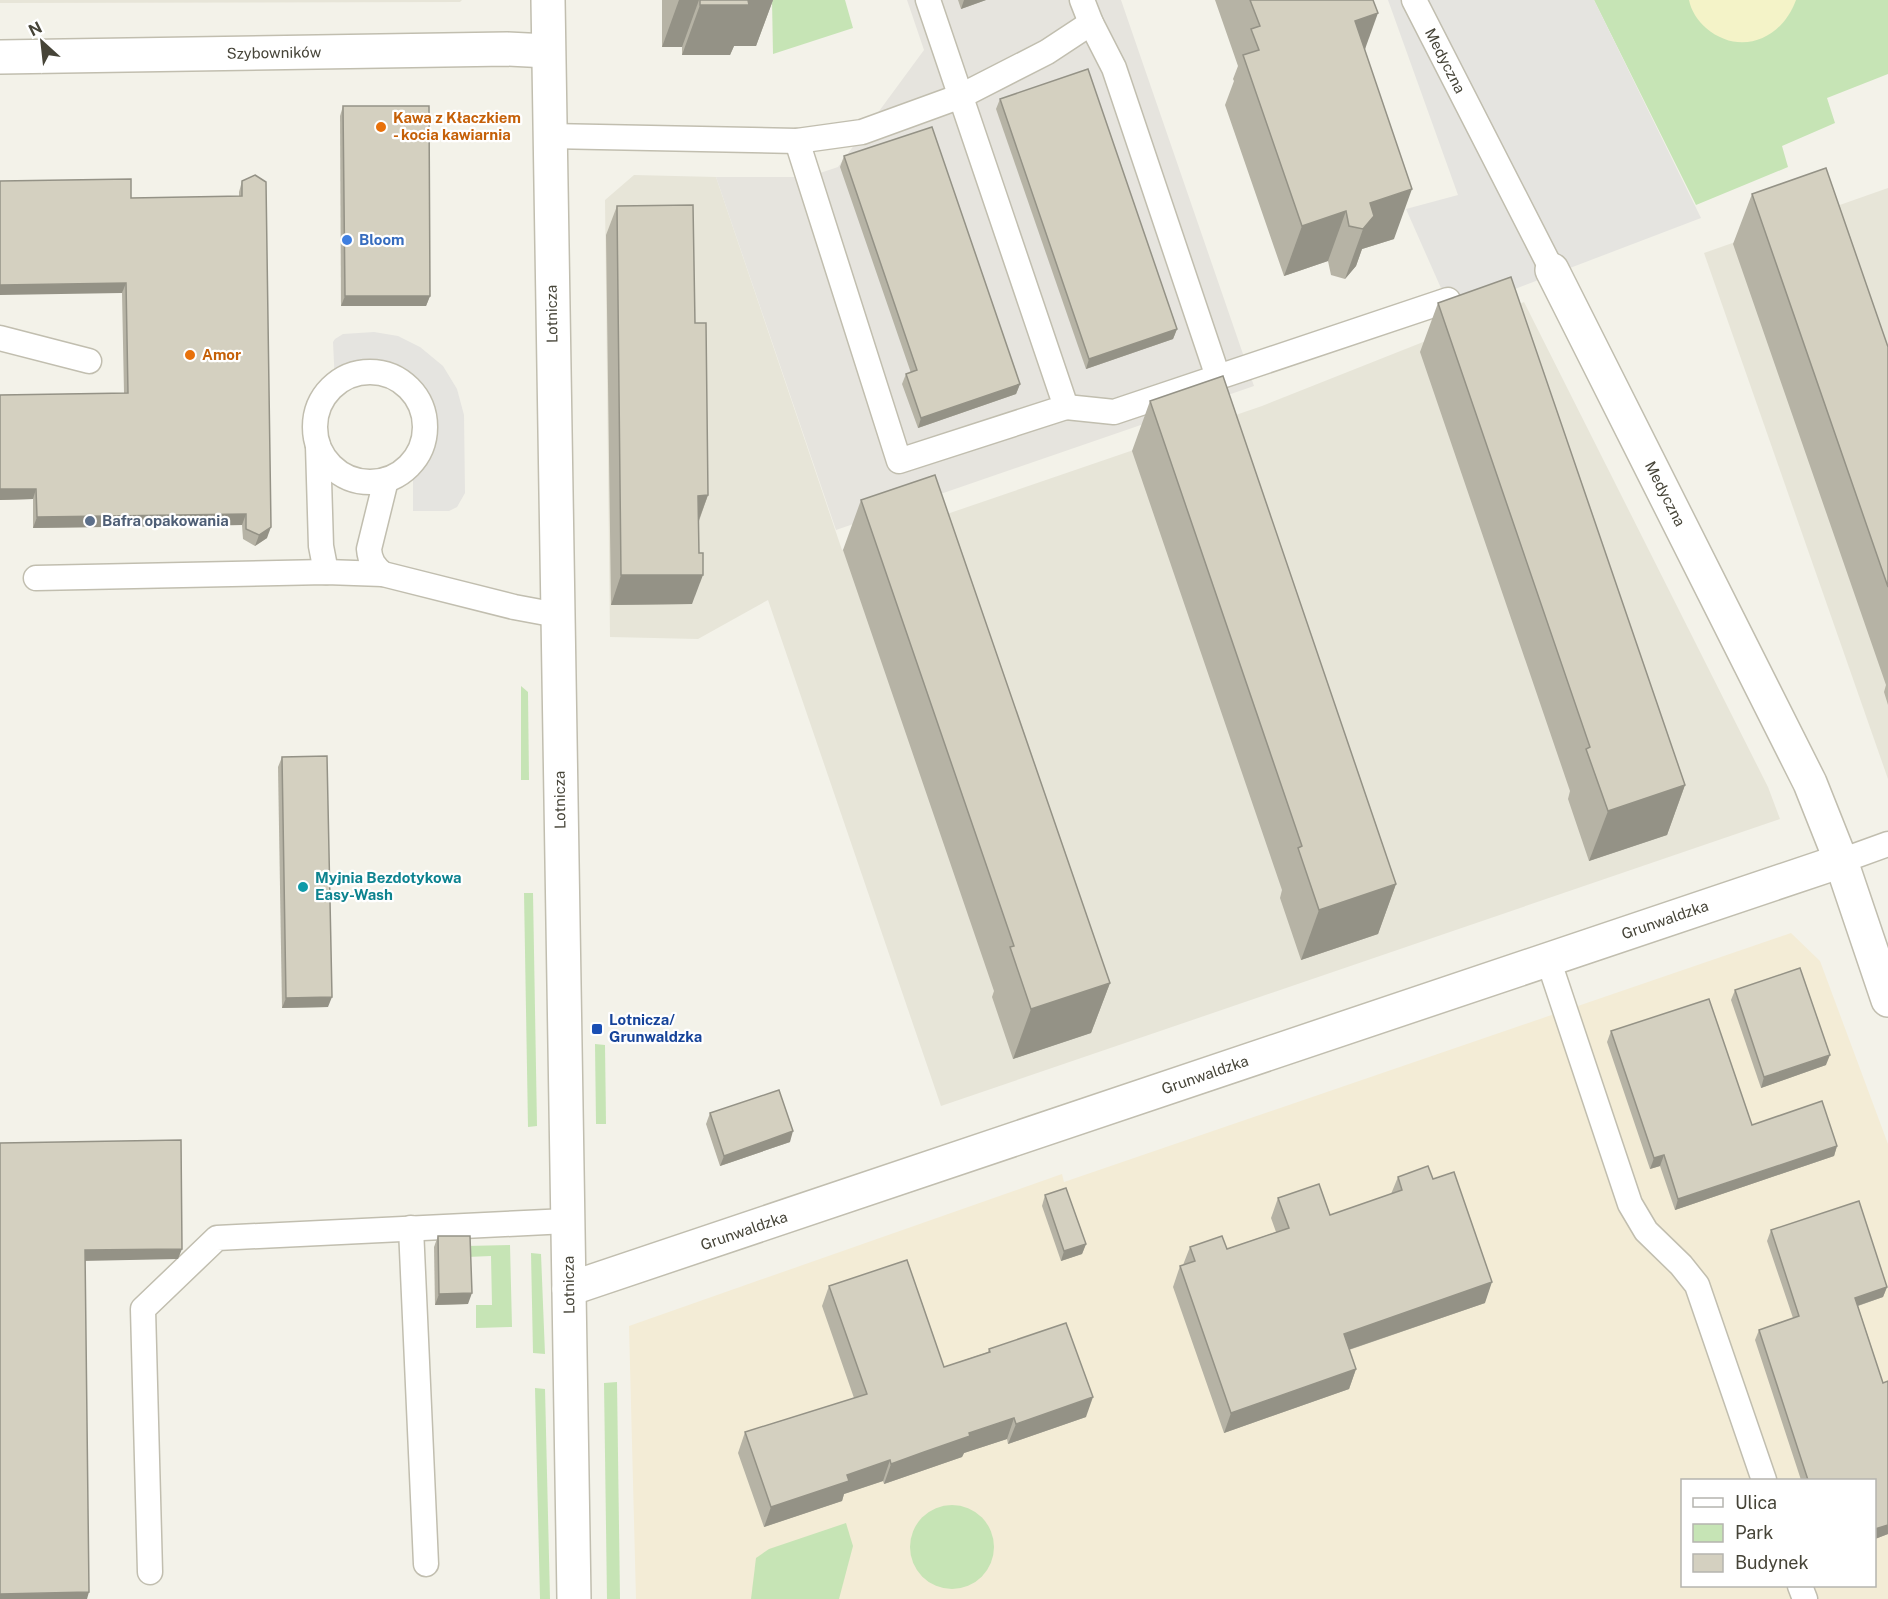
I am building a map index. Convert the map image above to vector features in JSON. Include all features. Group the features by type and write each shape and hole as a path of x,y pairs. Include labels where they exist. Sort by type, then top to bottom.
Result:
{"street":[{"name":"Lotnicza","path":"548,0 574,1599"},
{"name":"Szybowników","path":"0,57 507,49 548,51"},
{"name":"Medyczna","path":"1552,270 1810,783 1841,861 1888,1000"},
{"name":"Grunwaldzka","path":"568,1289 1841,861"}],"lane":[{"path":"928,0 1066,407"},
{"path":"1082,0 1114,68 1218,377"},
{"name":"Medyczna","path":"1414,0 1552,270"},
{"path":"549,136 797,141 862,132 961,96 1047,52 1091,23"},
{"path":"797,141 899,461 1066,407 1114,412 1448,300"},
{"path":"0,338 89,361"},
{"path":"365,372 376,372 397,379 413,392 424,411 423,444 413,462 405,470 386,480 365,482 345,476 328,462 315,432 317,411 328,392 335,384 365,372"},
{"path":"318,443 321,546 326,572"},
{"path":"383,574 373,565 369,549 386,480"},
{"path":"36,578 326,572 383,574 514,607 557,615"},
{"path":"1841,861 1888,844"},
{"path":"1548,959 1630,1204 1646,1231 1681,1265 1697,1286 1764,1479"},
{"path":"150,1572 143,1309 217,1238 567,1221"},
{"path":"411,1228 426,1564"}],"shaded area":[{"path":"0,0 462,0 460,2 0,3"},
{"path":"907,0 1121,0 1254,386 836,530 716,177 808,177 838,167 924,50"},
{"path":"1388,0 1594,0 1701,218 1452,313 1406,209 1458,195"},
{"path":"634,175 716,177 842,550 1262,406 1524,302 1768,787 1780,819 941,1106 768,600 698,639 610,637 605,200"},
{"path":"1888,188 1888,779 1704,253"},
{"path":"374,332 398,336 420,347 443,366 457,389 464,415 465,493 457,507 449,511 413,511 413,463 423,443 426,422 424,411 413,392 397,379 376,372 355,375 335,384 333,342 335,339 343,334"},
{"path":"1791,933 1820,961 1888,1144 1888,1599 636,1599 629,1326 1062,1174 1064,1182"}],"green space":[{"path":"772,0 845,0 853,28 773,54"},
{"path":"1594,0 1888,0 1888,74 1827,98 1835,123 1782,146 1788,167 1696,205"},
{"path":"521,686 528,692 529,780 521,780"},
{"path":"524,893 533,893 537,1126 528,1127"},
{"path":"595,1044 605,1045 606,1124 596,1124"},
{"path":"510,1245 512,1327 476,1328 476,1305 492,1305 491,1256 467,1257 466,1246"},
{"path":"531,1253 541,1254 545,1354 533,1353"},
{"path":"617,1382 620,1599 607,1599 604,1383"},
{"path":"535,1388 545,1389 550,1599 540,1599"},
{"path":"952,1505 968,1508 982,1517 991,1531 994,1547 991,1563 982,1577 968,1586 952,1589 936,1586 922,1577 913,1563 910,1547 913,1531 922,1517 936,1508"},
{"path":"846,1523 853,1546 839,1599 751,1599 756,1558 769,1549"}],"sand":[{"path":"1689,0 1796,0 1790,14 1781,25 1758,40 1746,42 1719,37 1706,28 1695,16"}],"building":[{"path":"700,0 748,0 749,5 700,5"},
{"path":"1250,0 1373,0 1378,13 1355,21 1412,189 1370,203 1374,216 1363,229 1349,226 1346,211 1302,226 1243,55 1259,50 1251,29 1260,26"},
{"path":"1088,69 1177,329 1089,359 1000,99"},
{"path":"343,106 429,106 430,296 345,296"},
{"path":"932,127 1020,384 921,418 906,374 917,370 844,156"},
{"path":"1826,168 1888,347 1888,587 1752,194"},
{"path":"255,175 266,182 271,527 259,535 246,529 246,514 37,517 36,489 0,489 0,395 128,393 126,283 0,285 0,181 131,179 131,198 242,196 242,181"},
{"path":"693,205 695,323 706,323 708,495 698,496 699,553 703,553 703,575 621,575 617,206"},
{"path":"1511,277 1685,785 1608,811 1586,749 1590,747 1438,303"},
{"path":"1223,376 1396,884 1319,910 1298,848 1302,846 1150,401"},
{"path":"935,475 1110,983 1031,1009 1010,947 1014,946 861,500"},
{"name":"Myjnia Bezdotykowa Easy-Wash","path":"327,756 332,997 286,998 282,757"},
{"path":"1800,968 1830,1055 1764,1077 1735,990"},
{"path":"1709,999 1752,1125 1822,1101 1837,1146 1678,1199 1664,1155 1654,1158 1611,1031"},
{"path":"779,1090 793,1131 724,1156 710,1113"},
{"path":"181,1140 182,1249 85,1250 89,1592 0,1594 0,1143"},
{"path":"1428,1166 1433,1179 1454,1172 1492,1282 1344,1334 1356,1369 1231,1413 1180,1266 1195,1261 1190,1247 1222,1236 1227,1249 1289,1228 1278,1198 1319,1184 1330,1215 1402,1190 1398,1177"},
{"path":"1066,1188 1086,1244 1064,1251 1045,1195"},
{"path":"1859,1201 1887,1287 1855,1298 1883,1383 1888,1381 1888,1525 1876,1529 1876,1479 1808,1479 1759,1330 1799,1316 1771,1230"},
{"path":"438,1236 470,1236 472,1293 439,1294"},
{"path":"907,1260 944,1367 1066,1323 1093,1397 1016,1424 1014,1418 969,1433 970,1436 891,1464 890,1460 847,1475 849,1481 771,1507 745,1432 867,1394 829,1286"}],"place":[{"name":"Kawa z Kłaczkiem - kocia kawiarnia","path":"381,127"},
{"name":"Bloom","path":"347,240"},
{"name":"Amor","path":"190,355"},
{"name":"Bafra opakowania","path":"90,521"},
{"name":"Myjnia Bezdotykowa Easy-Wash","path":"303,887"},
{"name":"Lotnicza/ Grunwaldzka","path":"597,1029"}]}
